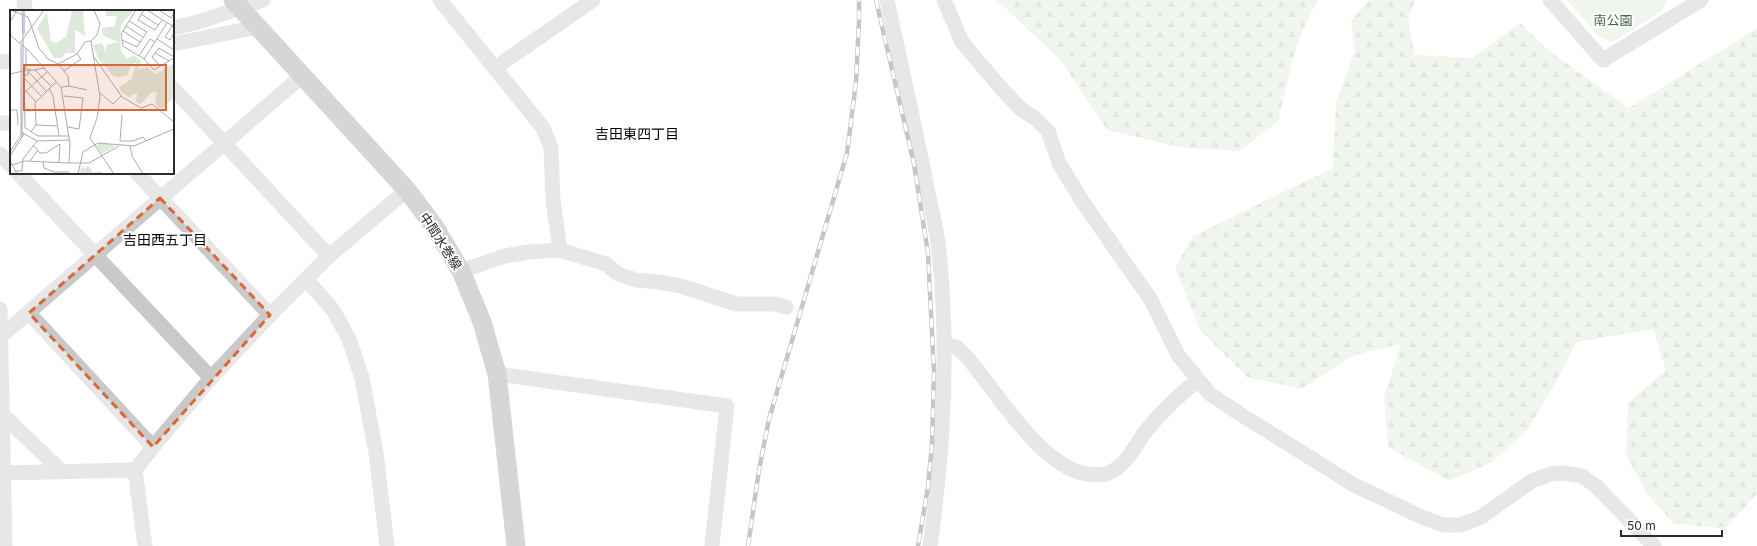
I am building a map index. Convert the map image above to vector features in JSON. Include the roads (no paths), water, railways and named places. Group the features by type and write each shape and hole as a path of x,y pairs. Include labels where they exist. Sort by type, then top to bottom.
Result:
{"main road":[{"name":"中間水巻線","path":"236,4 258,26 407,190 434,226 461,271 482,322 497,374 516,546"}],"street":[{"path":"24,0 25,10"},
{"path":"174,28 202,21 236,4 262,0"},
{"path":"440,0 543,128 551,148 553,200 560,250"},
{"path":"495,68 593,0"},
{"path":"887,0 918,142 939,250 945,393 941,457 930,546"},
{"path":"944,0 962,42 1000,87 1021,109 1036,119 1048,131 1059,163 1082,201 1151,300 1178,355 1210,394 1354,485 1424,518 1443,525 1461,525 1481,517 1532,481 1550,474 1563,473 1582,476 1596,486 1654,546"},
{"path":"1550,0 1603,60 1677,6 1701,0"},
{"path":"174,44 258,26"},
{"path":"0,62 10,61"},
{"path":"0,337 302,76"},
{"path":"174,89 226,143 329,256"},
{"path":"0,154 10,165"},
{"path":"19,174 211,378"},
{"path":"138,174 270,315"},
{"path":"145,546 136,470 153,447 211,378 270,315 329,256 407,190"},
{"path":"461,271 505,256 528,252 560,250 606,264 618,274 636,280 681,286 736,304 776,304 786,307"},
{"path":"306,278 333,310 349,339 362,378 376,453 387,546"},
{"path":"0,309 5,546"},
{"path":"29,313 153,447"},
{"path":"944,344 957,348 975,367 1004,405 1037,443 1055,460 1081,473 1096,475 1110,473 1122,466 1146,431 1182,393 1198,380"},
{"path":"497,374 727,406 712,546"},
{"path":"1,413 61,471"},
{"path":"3,473 136,470"}],"railway":[{"path":"748,546 759,470 769,419 847,153 856,82 859,0"},
{"path":"876,0 914,164 928,253 934,372 932,444 928,487 918,546"}],"district":[{"name":"吉田東四丁目","path":"637,134"},
{"name":"吉田西五丁目","path":"165,240"}],"park label":[{"name":"南公園","path":"1613,20"}]}
